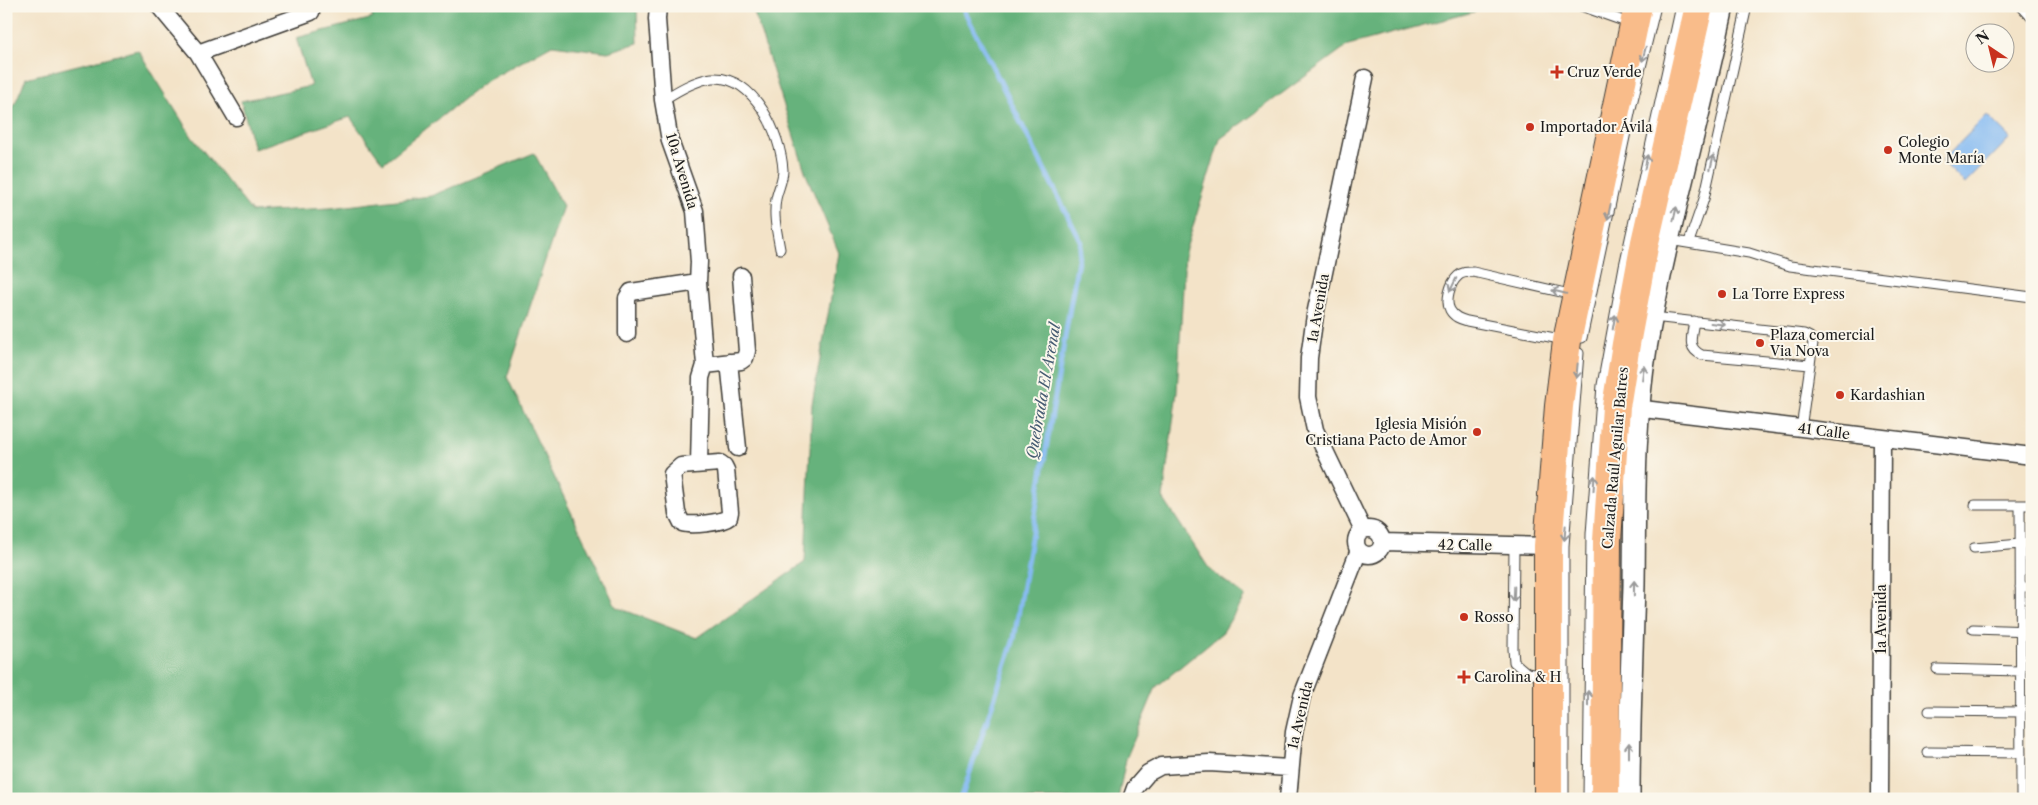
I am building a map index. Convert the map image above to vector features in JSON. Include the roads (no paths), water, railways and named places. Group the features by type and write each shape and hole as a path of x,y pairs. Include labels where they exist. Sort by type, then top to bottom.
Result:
{"highway":[{"name":"Calzada Raúl Aguilar Batres","path":"1605,799 1607,542 1628,407 1626,344 1645,242 1699,6"},
{"path":"1548,799 1548,546 1559,406 1567,341 1636,15"}],"street":[{"path":"158,6 198,53 236,117"},
{"name":"10a Avenida","path":"658,6 657,19 663,100 670,141 695,211 699,262 698,282 705,365 701,378 699,464"},
{"path":"1629,799 1635,457 1628,407 1646,349 1652,317 1679,241 1723,6"},
{"path":"198,53 311,12"},
{"name":"1a Avenida","path":"1363,530 1315,430 1308,397 1309,358 1315,315 1365,78"},
{"path":"705,365 741,361 745,358 747,351 741,276"},
{"path":"628,334 628,298 633,290 698,282"},
{"path":"729,362 738,448"},
{"name":"41 Calle","path":"1628,407 2032,456"},
{"name":"1a Avenida","path":"1880,799 1882,439"},
{"path":"720,463 724,466 730,512 727,519 688,525 678,519 672,474 681,466 699,464 720,463"},
{"path":"1371,529 1377,531 1382,542 1377,552 1366,554 1359,550 1356,542 1357,536 1363,530 1371,529"},
{"name":"42 Calle","path":"1382,542 1548,546"},
{"name":"1a Avenida","path":"1288,799 1289,768 1302,696 1359,550"},
{"path":"1131,799 1135,788 1148,773 1161,766 1209,763 1289,768"}],"lane":[{"path":"1581,6 1636,15"},
{"path":"1564,799 1564,546 1579,349 1632,104 1656,6"},
{"path":"1588,799 1591,534 1602,385 1635,211 1681,6"},
{"path":"1747,6 1704,199 1679,241 1749,253 1790,266 2032,296"},
{"path":"2021,6 2032,18"},
{"path":"663,100 681,88 710,78 733,81 744,88 756,100 773,132 782,161 782,182 776,198 774,219 780,249"},
{"path":"1567,341 1467,321 1451,312 1448,296 1453,282 1458,276 1465,272 1473,272 1576,296"},
{"path":"1652,317 1804,334 1810,337 1813,343 1801,429"},
{"path":"1694,321 1691,345 1695,352 1702,355 1810,365"},
{"path":"1975,504 2032,505"},
{"path":"2020,505 2021,799"},
{"path":"1974,548 2032,543"},
{"path":"1514,545 1512,649 1514,662 1527,674 1548,677"},
{"path":"2020,587 2032,587"},
{"path":"1973,629 2032,631"},
{"path":"1937,669 2021,670"},
{"path":"1929,711 2021,712"},
{"path":"1927,752 2021,753"}],"water":[{"path":"1987,115 2010,138 1965,184 1942,161"}],"waterway":[{"name":"Quebrada El Arenal","path":"961,799 1014,639 1081,242 962,6"}],"place":[{"name":"Cruz Verde","path":"1557,72"},
{"name":"Importador Ávila","path":"1530,127"},
{"name":"Colegio Monte María","path":"1888,150"},
{"name":"La Torre Express","path":"1722,294"},
{"name":"Plaza comercial Via Nova","path":"1760,343"},
{"name":"Kardashian","path":"1840,395"},
{"name":"Iglesia Misión Cristiana Pacto de Amor","path":"1477,432"},
{"name":"Rosso","path":"1464,617"},
{"name":"Carolina & H","path":"1464,677"}]}
